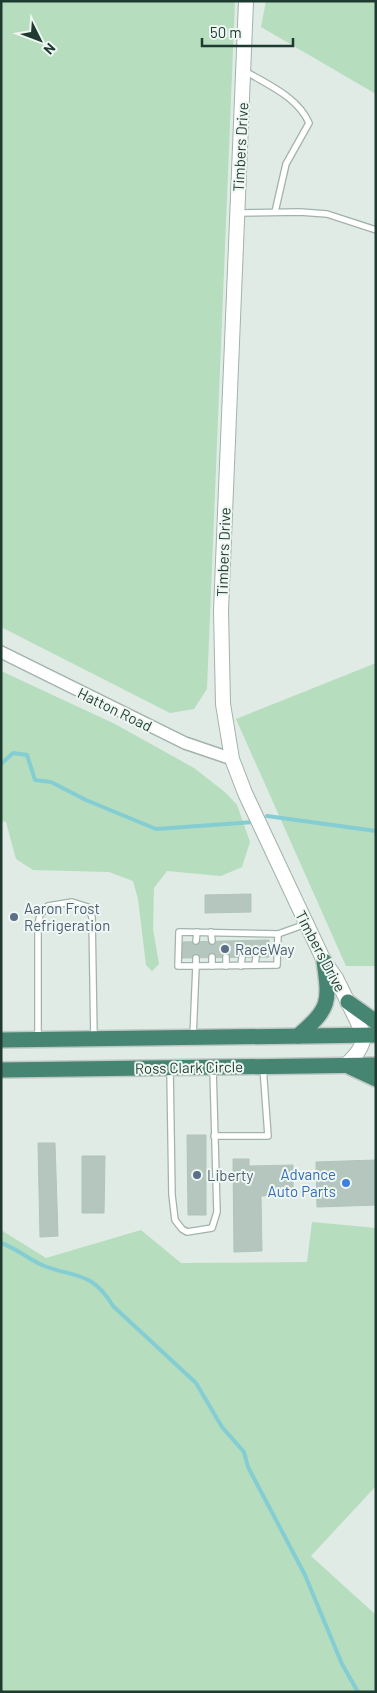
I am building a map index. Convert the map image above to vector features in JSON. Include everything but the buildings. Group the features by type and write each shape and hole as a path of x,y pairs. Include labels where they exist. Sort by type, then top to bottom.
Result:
{"highway":[{"path":"298,1036 317,1020 326,1002 328,991 324,962"},
{"path":"348,1002 376,1022"},
{"name":"Ross Clark Circle","path":"1,1040 370,1035"},
{"path":"346,1065 376,1079"},
{"name":"Ross Clark Circle","path":"1,1070 376,1065"}],"street":[{"name":"Timbers Drive","path":"246,1 221,611 223,704 232,759 245,793 324,962 336,978 348,1002 370,1035"},
{"name":"Hatton Road","path":"1,652 185,743 232,759"},
{"path":"346,1065 370,1035"}],"lane":[{"path":"243,70 289,98 304,111 309,123 286,164 275,212"},
{"path":"237,214 275,212 328,214 376,230"},
{"path":"38,1039 37,950 40,915 48,906 72,902 88,907 92,917 94,1038"},
{"path":"278,934 277,965 178,966 179,932 242,933 258,937 278,934 306,924"},
{"path":"196,941 197,932"},
{"path":"211,932 212,941"},
{"path":"225,933 225,941"},
{"path":"242,933 242,941"},
{"path":"226,957 226,966"},
{"path":"242,957 242,966"},
{"path":"255,965 256,957"},
{"path":"193,1037 196,958"},
{"path":"212,958 212,966"},
{"path":"170,1068 172,1195 175,1220 187,1232 212,1228 217,1212 213,1067"},
{"path":"214,1136 268,1136 263,1067"}],"green space":[{"path":"1,1 235,1 207,689 194,709 170,713 1,627"},
{"path":"266,1 376,1 376,94 261,27"},
{"path":"376,663 376,966 346,966 236,719"},
{"path":"1,671 115,724 194,768 226,793 237,805 250,842 242,867 221,876 167,871 154,888 153,929 159,964 152,971 146,965 138,899 133,881 109,872 33,870 16,859 6,822 1,821"},
{"path":"312,1222 376,1228 376,1486 311,1556 376,1615 376,1692 1,1692 1,1230 46,1258 141,1230 181,1263 307,1262"}],"waterway":[{"path":"1,764 13,753 27,755 35,780 51,782 86,800 156,829 254,822"},
{"path":"267,816 376,831"},
{"path":"1,1243 42,1265 81,1277 97,1286 113,1306 196,1383 222,1427 244,1452 248,1467 305,1575 342,1664 358,1692"}],"place":[{"name":"Aaron Frost Refrigeration","path":"14,917"},
{"name":"RaceWay","path":"225,949"},
{"name":"Liberty","path":"197,1175"},
{"name":"Advance Auto Parts","path":"346,1183"}]}
